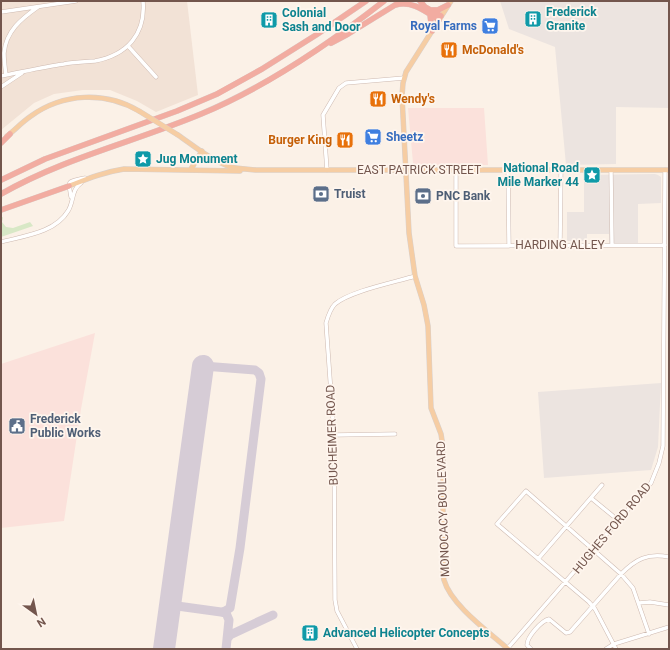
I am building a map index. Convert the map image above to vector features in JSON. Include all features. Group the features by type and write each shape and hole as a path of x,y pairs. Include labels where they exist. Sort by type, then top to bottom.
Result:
{"highway":[{"path":"340,20 358,1"},
{"path":"1,180 45,159 178,111 217,94 262,70 340,20 366,1"},
{"path":"1,194 29,179 66,163 165,129 203,114 252,90 310,54 384,1"},
{"path":"420,1 430,12 432,31"},
{"path":"310,54 399,4 411,3 440,18"},
{"path":"430,12 438,10 450,3"},
{"path":"1,142 10,134"},
{"path":"1,210 68,186"}],"main road":[{"name":"MONOCACY BOULEVARD","path":"450,3 411,64 404,78 402,96 409,233 415,276 424,305 428,326 431,408 441,434 443,448 444,580 450,593 459,605 507,649"},
{"name":"EAST PATRICK STREET","path":"10,134 22,122 55,103 74,98 94,97 113,100 131,106 218,161 230,166 256,170 667,170"},
{"path":"191,169 202,152"},
{"path":"68,186 92,176 124,169 256,170"}],"street":[{"path":"1,12 76,1"},
{"path":"1,76 111,56 128,46 136,38 142,23 144,10 143,1"},
{"path":"6,75 4,53 14,26 38,7"},
{"path":"128,46 156,77"},
{"path":"1,87 14,77 27,71"},
{"path":"327,170 323,115 339,88 346,83 404,78"},
{"name":"HARDING ALLEY","path":"456,170 456,246 665,245"},
{"path":"508,170 509,246"},
{"path":"560,246 561,170"},
{"path":"611,170 612,245"},
{"name":"HUGHES FORD ROAD","path":"507,649 651,483 660,463 663,446 667,336 665,245 667,170"},
{"path":"72,199 68,186 72,180 92,176"},
{"path":"1,242 45,230 54,225 66,214 71,205 76,187 85,180"},
{"name":"BUCHEIMER ROAD","path":"356,649 337,611 335,600 334,435 326,323 329,312 336,304 350,295 415,276"},
{"path":"334,435 396,434"},
{"path":"538,559 602,485"},
{"path":"616,649 593,607 497,524 526,491 621,574 633,588 649,634"},
{"path":"591,498 612,516"},
{"path":"531,649 527,645 527,640 544,620 549,618 566,633 570,632 621,574 632,564 644,557 658,555 669,557"},
{"path":"639,603 650,602 669,605"},
{"path":"606,649 614,644 669,627"}],"shaded area":[{"path":"1,1 187,1 198,95 156,112 137,101 110,90 83,90 54,94 34,103 1,130"},
{"path":"500,1 669,1 669,108 616,107 616,164 566,165 555,47 509,29"},
{"path":"408,108 484,108 488,165 415,165 413,163"},
{"path":"655,174 661,177 661,203 638,204 638,243 609,243 609,234 587,234 587,241 567,241 567,212 584,212 584,175"},
{"path":"95,333 81,409 64,521 1,528 1,364"},
{"path":"661,383 658,447 651,470 544,478 538,392"}],"green space":[{"path":"3,217 2,222 6,227 13,228 30,222 33,226 1,237 1,218"}],"taxiway":[{"path":"203,366 255,370 259,373 261,379 240,548 230,608 221,612 226,613 229,620 226,649"},
{"path":"170,605 221,612"},
{"path":"227,639 230,635 273,615"}],"runway":[{"path":"164,649 203,366"}],"place":[{"name":"Frederick Granite","path":"533,19"},
{"name":"Colonial Sash and Door","path":"269,20"},
{"name":"Royal Farms","path":"490,26"},
{"name":"McDonald's","path":"449,50"},
{"name":"Wendy's","path":"378,99"},
{"name":"Sheetz","path":"373,137"},
{"name":"Burger King","path":"345,140"},
{"name":"Jug Monument","path":"143,159"},
{"name":"National Road Mile Marker 44","path":"592,175"},
{"name":"Truist","path":"321,194"},
{"name":"PNC Bank","path":"423,196"},
{"name":"Frederick Public Works","path":"17,426"},
{"name":"Advanced Helicopter Concepts","path":"310,633"}]}
